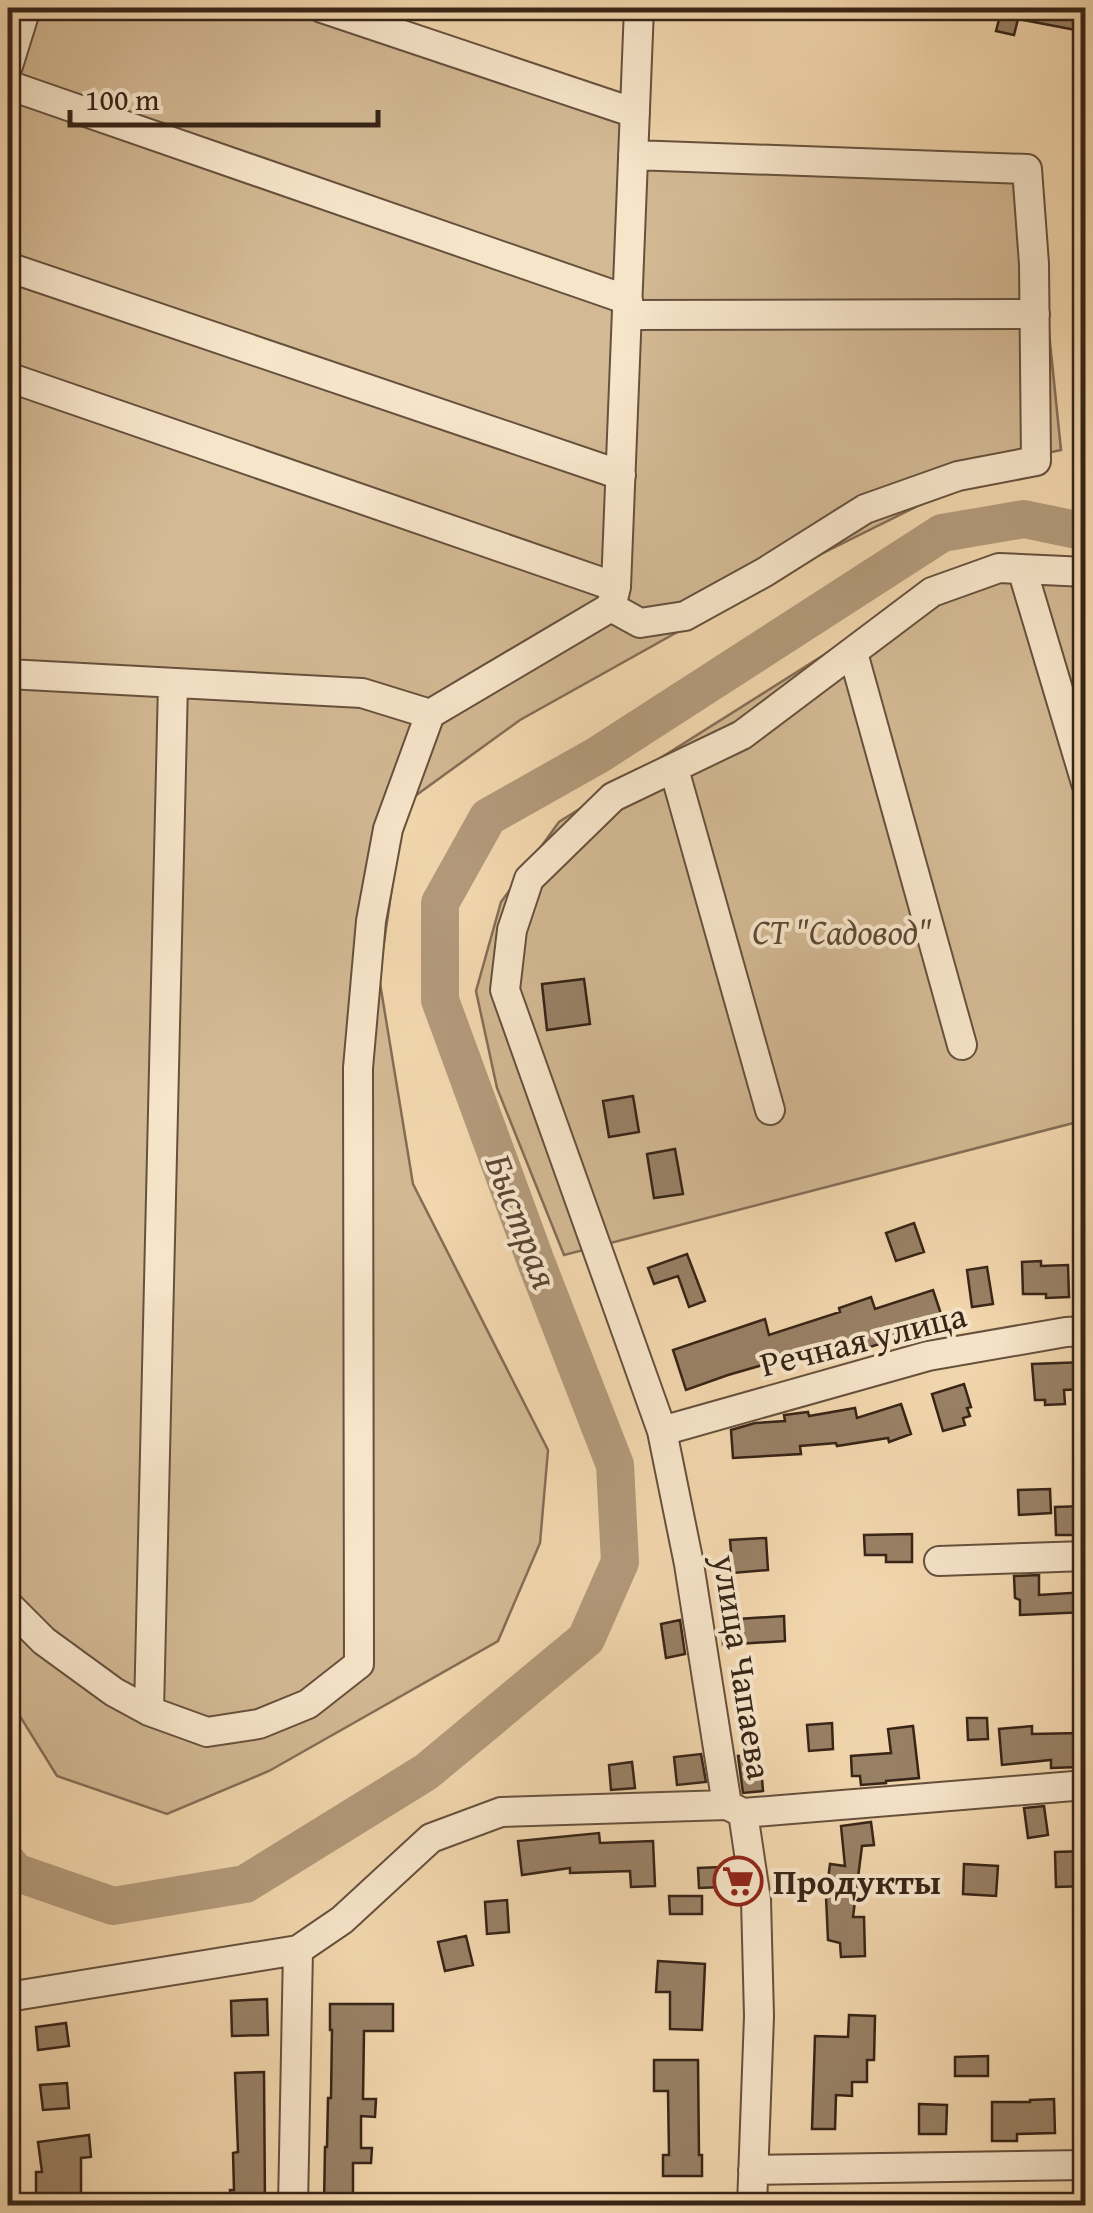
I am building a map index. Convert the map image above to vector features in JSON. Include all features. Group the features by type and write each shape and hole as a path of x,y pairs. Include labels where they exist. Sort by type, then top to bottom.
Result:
{"street":[{"path":"8,66 26,8"},
{"path":"322,8 635,112"},
{"path":"614,597 639,8"},
{"path":"8,86 628,307 1035,314"},
{"path":"8,376 614,597 640,623 685,616 765,572 865,509 958,476 1036,461 1035,314 1027,170 633,155"},
{"path":"8,268 621,475"},
{"name":"улица Чапаева","path":"752,2206 759,2016 756,1900 662,1431 505,990 512,930 530,879 613,797 742,735 932,592 999,568 1086,572"},
{"path":"1022,569 1086,783"},
{"path":"8,1605 44,1641 114,1692 149,1711 207,1732 259,1724 308,1704 359,1664 358,1068 371,922 388,828 430,714 614,597"},
{"path":"853,652 962,1045"},
{"path":"8,674 362,693 430,714"},
{"path":"149,1711 173,683"},
{"path":"674,769 770,1110"},
{"name":"Речная улица","path":"662,1431 928,1356 1086,1331"},
{"path":"939,1561 1086,1556"},
{"path":"8,1997 298,1950 342,1920 431,1838 501,1812 735,1809 1086,1785"},
{"path":"293,2206 298,1950"},
{"path":"753,2170 1086,2165"}],"green space":[{"path":"8,8 344,8 646,110 644,146 1031,156 1061,450 1006,462 783,573 520,720 404,804 379,977 413,1184 548,1450 540,1543 498,1641 269,1771 167,1814 57,1776 8,1697 8,899 19,825 8,778"},
{"name":"СТ \"Садовод\"","path":"1085,568 1085,1120 564,1255 497,1088 476,991 501,902 559,822 922,593"}],"building":[{"path":"1002,8 1086,8 1086,32 1018,19 1014,35 996,31"},
{"path":"584,979 590,1024 547,1030 542,984"},
{"path":"633,1096 639,1132 609,1137 603,1101"},
{"path":"675,1149 683,1194 654,1198 647,1154"},
{"path":"914,1223 924,1252 896,1261 886,1233"},
{"path":"687,1254 705,1301 689,1307 678,1276 654,1284 648,1268"},
{"path":"1041,1261 1041,1266 1068,1265 1069,1297 1023,1294 1022,1262"},
{"path":"987,1267 993,1304 972,1307 967,1270"},
{"path":"933,1290 945,1326 861,1350 857,1338 686,1390 673,1350 765,1319 769,1335 840,1312 839,1308 871,1297 875,1309"},
{"path":"1086,1362 1086,1389 1064,1390 1065,1404 1045,1405 1045,1400 1035,1400 1032,1364"},
{"path":"964,1384 970,1416 963,1418 965,1425 943,1431 932,1394"},
{"path":"901,1404 911,1434 889,1442 888,1438 837,1446 800,1446 801,1454 733,1458 731,1430 785,1421 784,1415 808,1412 809,1416 855,1408 857,1418"},
{"path":"1050,1489 1051,1513 1019,1515 1018,1490"},
{"path":"1084,1506 1084,1535 1056,1535 1055,1507"},
{"path":"912,1534 912,1562 886,1562 886,1555 865,1555 864,1535"},
{"path":"766,1538 768,1570 733,1573 730,1540"},
{"path":"1039,1575 1039,1595 1086,1592 1086,1612 1020,1615 1014,1576"},
{"path":"784,1616 785,1641 723,1645 722,1620"},
{"path":"680,1620 685,1654 666,1658 661,1624"},
{"path":"967,1718 987,1718 988,1739 968,1740"},
{"path":"832,1723 833,1749 809,1751 807,1725"},
{"path":"913,1726 919,1778 861,1785 860,1776 852,1776 851,1756 891,1753 888,1729"},
{"path":"1032,1726 1032,1734 1079,1733 1079,1767 1051,1768 1051,1760 1002,1765 999,1729"},
{"path":"701,1754 706,1782 677,1785 674,1757"},
{"path":"760,1755 763,1791 743,1793 738,1756"},
{"path":"632,1762 635,1788 611,1790 609,1765"},
{"path":"1044,1806 1048,1835 1028,1838 1024,1808"},
{"path":"871,1822 874,1845 862,1846 853,1917 864,1917 865,1956 841,1957 840,1943 828,1940 826,1896 830,1864 845,1866 841,1826"},
{"path":"599,1833 600,1843 653,1841 655,1886 631,1887 630,1871 570,1873 570,1868 522,1875 518,1841"},
{"path":"1086,1851 1086,1886 1056,1887 1055,1852"},
{"path":"964,1864 998,1866 996,1896 963,1894"},
{"path":"721,1867 722,1887 699,1888 698,1868"},
{"path":"669,1896 702,1896 702,1914 670,1914"},
{"path":"507,1900 509,1932 487,1934 485,1902"},
{"path":"466,1936 473,1965 445,1971 438,1942"},
{"path":"658,1961 705,1964 702,2030 670,2029 670,1992 656,1992"},
{"path":"267,1999 268,2035 232,2036 231,2001"},
{"path":"330,2004 393,2004 393,2031 364,2031 363,2099 376,2099 375,2117 361,2116 361,2148 372,2148 371,2163 353,2163 353,2206 324,2206 331,2098"},
{"path":"849,2015 875,2016 874,2060 867,2060 867,2082 852,2082 852,2096 836,2095 835,2129 812,2129 815,2036 848,2037"},
{"path":"66,2023 69,2046 38,2050 36,2027"},
{"path":"988,2056 988,2076 955,2076 955,2057"},
{"path":"654,2060 698,2060 702,2176 663,2176 663,2155 669,2155 668,2091 654,2091"},
{"path":"264,2072 265,2206 231,2206 233,2153 238,2152 235,2073"},
{"path":"67,2083 69,2108 43,2110 40,2085"},
{"path":"1054,2099 1055,2133 1017,2134 1017,2141 992,2141 992,2102"},
{"path":"919,2104 947,2105 946,2134 919,2134"},
{"path":"89,2135 91,2157 81,2158 81,2197 36,2197 36,2172 42,2172 38,2142"}],"waterway":[{"name":"Быстрая","path":"8,1863 15,1872 113,1906 245,1884 426,1772 586,1639 620,1562 615,1465 440,1000 440,903 488,817 598,755 942,533 1024,519 1086,532"}],"place":[{"name":"Продукты","path":"738,1881"}]}
